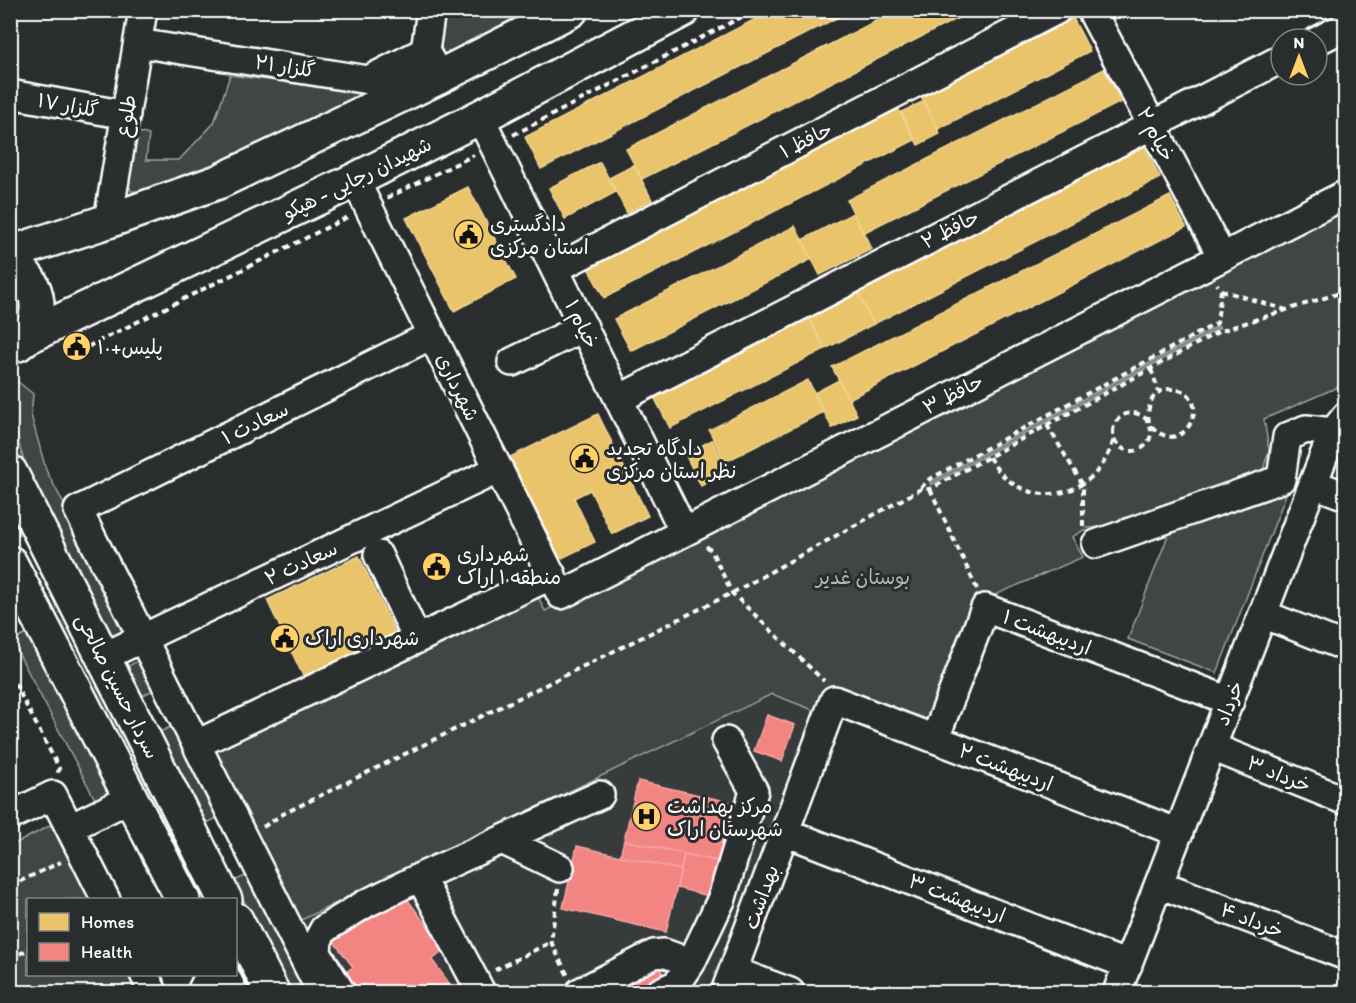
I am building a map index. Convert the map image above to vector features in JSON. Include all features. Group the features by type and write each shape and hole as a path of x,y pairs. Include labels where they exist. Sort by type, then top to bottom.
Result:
{"main road":[{"path":"10,253 218,182 432,64 571,10"},
{"name":"شهیدان رجایی - هپکو","path":"19,342 362,194 487,131 683,10"},
{"path":"10,263 28,277 38,300 35,326 19,342"},
{"name":"سردار حسین صالحی","path":"10,472 224,898"},
{"name":"سردار حسین صالحی","path":"10,563 182,898"},
{"path":"237,922 272,993"},
{"path":"222,976 230,993"}],"street":[{"name":"طلوع","path":"108,221 144,10"},
{"path":"431,10 432,64"},
{"name":"حافظ ۱","path":"555,269 1057,10"},
{"name":"خیام ۲","path":"1091,10 1152,126 1214,261"},
{"path":"1329,35 1346,26"},
{"name":"گلزار ۲۱","path":"138,43 368,80 432,64"},
{"name":"حافظ ۲","path":"619,399 1269,65"},
{"name":"گلزار ۱۷","path":"10,94 126,115"},
{"name":"خیام ۱","path":"487,131 684,532"},
{"name":"شهرداری","path":"362,194 556,585"},
{"name":"حافظ ۳","path":"197,744 417,639 684,532 1346,194"},
{"path":"512,362 584,327"},
{"name":"سعادت ۱","path":"143,638 78,510 432,335"},
{"path":"1096,544 1281,479 1287,437 1306,429 1339,424"},
{"name":"خرداد","path":"1117,993 1339,424"},
{"name":"سعادت ۲","path":"103,657 499,469"},
{"path":"1314,484 1346,496"},
{"path":"378,555 417,639"},
{"name":"اردیبهشت ۱","path":"939,728 986,608 1230,701"},
{"path":"1263,614 1346,647"},
{"path":"143,638 321,993"},
{"name":"بهداشت","path":"730,982 834,700"},
{"name":"اردیبهشت ۲","path":"834,700 1179,833"},
{"path":"660,993 677,984 691,963 722,898 754,791 726,741"},
{"name":"خرداد ۳","path":"1212,747 1346,801"},
{"path":"10,816 53,795 105,898"},
{"path":"341,993 317,953 318,940 324,929 365,904 600,795"},
{"path":"70,828 131,798"},
{"name":"اردیبهشت ۳","path":"785,832 1128,965"},
{"path":"502,840 560,868"},
{"path":"420,878 478,987"},
{"name":"خرداد ۴","path":"1159,884 1346,956"},
{"path":"576,988 654,954 664,953 691,963"},
{"path":"144,976 153,993"},
{"path":"201,993 210,976"},
{"path":"730,982 790,993"}],"path":[{"path":"69,356 362,194 487,131 755,10"},
{"path":"245,840 283,814 732,593 921,489 928,480 1217,323 1221,290 1214,261"},
{"path":"1221,290 1286,310"},
{"path":"921,489 930,489 1220,331 1346,291"},
{"path":"1151,369 1159,392"},
{"path":"989,457 1004,477 1028,491 1056,494 1070,491 1083,485 1103,465 1114,438 1113,426 1120,416 1126,413 1139,414 1150,423 1155,430 1170,436 1185,432 1194,419 1195,411 1188,396 1174,389 1159,392 1148,405 1150,423 1150,439 1139,450 1131,451 1124,450 1114,438"},
{"path":"1047,425 1083,485 1083,535 1096,544"},
{"path":"930,489 986,608"},
{"path":"684,532 711,550 732,593 824,681 834,700"},
{"path":"10,674 59,768 53,795"},
{"path":"10,886 82,852"},
{"path":"560,868 550,942 576,988"},
{"path":"478,987 550,942"},
{"path":"10,958 27,950"}],"shaded area":[{"path":"1218,326 1220,328 931,485 930,482"},
{"name":"مرکز بهداشت شهرستان اراک","path":"772,694 816,711 711,992 330,992 295,923"}],"green space":[{"path":"440,11 530,11 444,55 436,35"},
{"path":"230,75 377,95 155,192 131,191 128,182 134,131 149,135 146,160 179,160 214,123"},
{"name":"بوستان غدیر","path":"1345,203 1345,384 1264,419 1269,450 1261,477 1120,526 1087,528 1072,537 1083,557 974,604 930,723 831,686 816,711 772,694 295,923 206,746 535,590 545,611"},
{"path":"17,381 33,394 31,415 46,470 133,635 113,645 29,478 18,442 14,418"},
{"path":"1290,484 1217,673 1128,639 1172,525"},
{"path":"27,634 113,797 98,805 12,641"},
{"path":"142,659 157,688 142,696 126,667"},
{"path":"178,723 225,814 207,823 160,732"},
{"path":"53,824 90,898 27,898 27,976 130,976 138,992 11,992 11,846"},
{"path":"252,873 312,992 290,992 234,881"}],"building: Homes":[{"path":"773,10 852,10 541,169 525,137"},
{"path":"897,10 974,10 642,179 626,149"},
{"path":"1073,18 1090,51 938,129 921,96"},
{"path":"1104,69 1121,102 863,233 847,200"},
{"path":"924,101 940,134 918,145 901,112"},
{"path":"898,108 915,140 604,298 587,266"},
{"path":"1144,145 1160,178 874,324 857,291"},
{"path":"600,162 616,192 565,219 549,188"},
{"path":"634,165 652,200 627,213 609,178"},
{"path":"468,187 516,279 454,311 406,218"},
{"path":"1170,196 1186,227 849,399 832,367"},
{"path":"853,213 872,249 820,275 802,240"},
{"path":"795,226 812,259 631,351 614,319"},
{"path":"857,291 874,324 825,349 808,316"},
{"path":"808,316 825,349 670,428 653,395"},
{"path":"808,380 824,412 725,462 709,430"},
{"path":"839,380 857,415 832,428 814,393"},
{"path":"598,414 648,516 612,534 590,490 574,498 595,542 560,559 510,457"},
{"path":"712,440 728,472 701,486 685,454"},
{"path":"359,556 396,634 304,678 267,600"}],"building: Health":[{"path":"767,715 795,725 782,761 754,751"},
{"path":"638,781 739,804 725,863 624,840"},
{"path":"624,840 684,854 681,870 620,856"},
{"path":"577,846 681,870 666,932 563,908"},
{"path":"684,854 725,863 717,898 677,888"},
{"path":"402,892 445,950 432,960 452,987 444,992 372,992 365,984 353,992 340,976 353,967 334,942"},
{"path":"657,962 663,974 628,992 599,992"}],"place":[{"name":"دادگستری استان مرکزی","path":"469,235"},
{"name":"پلیس+۱۰","path":"76,347"},
{"name":"دادگاه تجدید نظر استان مرکزی","path":"585,459"},
{"name":"شهرداری منطقه ۱ اراک","path":"436,566"},
{"name":"شهرداری اراک","path":"284,638"},
{"name":"مرکز بهداشت شهرستان اراک","path":"646,817"}]}
